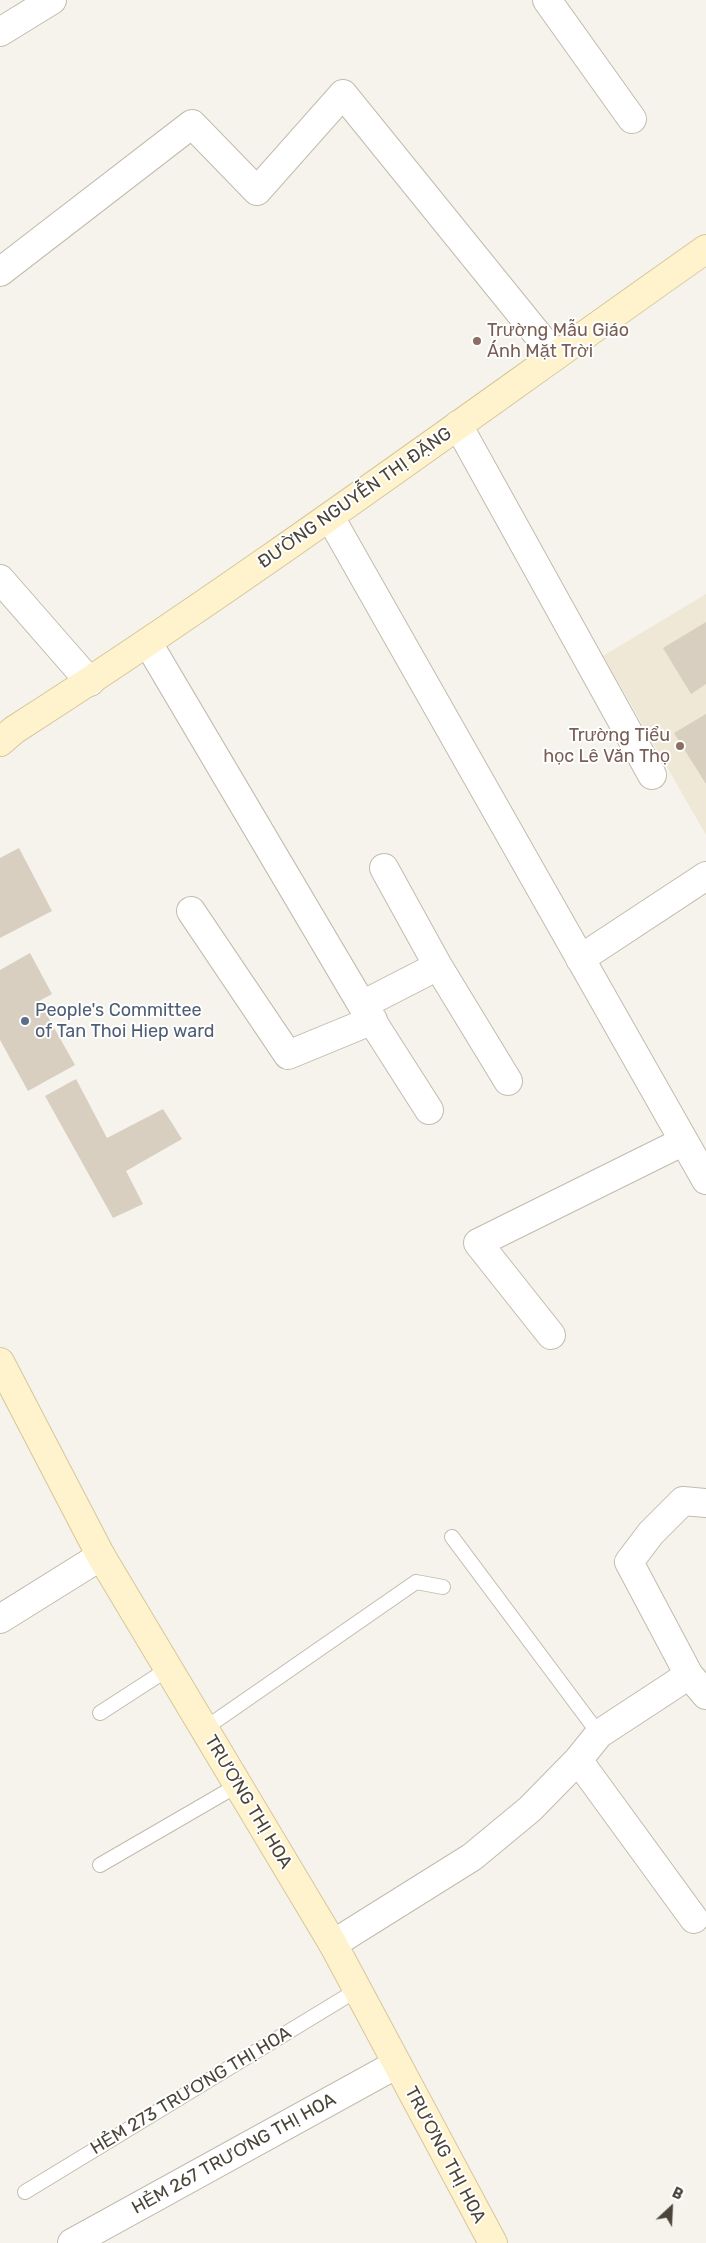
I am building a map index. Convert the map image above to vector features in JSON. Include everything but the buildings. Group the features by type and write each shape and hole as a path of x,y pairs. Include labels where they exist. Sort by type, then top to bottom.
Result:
{"street":[{"path":"0,32 52,0"},
{"path":"547,0 632,119"},
{"path":"0,272 192,124 257,191 343,94 555,356"},
{"name":"ĐƯỜNG NGUYỄN THỊ ĐẶNG","path":"0,742 14,730 148,644 330,517 706,249"},
{"path":"458,425 652,775"},
{"path":"330,517 706,1180"},
{"path":"0,579 90,682"},
{"path":"148,644 368,1012 429,1110"},
{"path":"384,868 438,966 508,1081"},
{"path":"580,959 706,876"},
{"path":"191,911 288,1055 368,1012 438,966"},
{"path":"551,1335 478,1243 684,1141"},
{"name":"TRƯƠNG THỊ HOA","path":"0,1362 101,1556 333,1944 397,2064 485,2240"},
{"path":"333,1944 472,1857 530,1809 578,1760 599,1734 697,1685 629,1562 651,1533 683,1501 706,1503"},
{"path":"0,1619 101,1556"},
{"path":"578,1760 694,1919"},
{"name":"HẺM 267 TRƯƠNG THỊ HOA","path":"72,2243 397,2064"}],"lane":[{"path":"452,1537 599,1734"},
{"path":"204,1729 416,1582 443,1587"},
{"path":"100,1713 168,1668"},
{"path":"100,1865 238,1785"},
{"name":"HẺM 273 TRƯƠNG THỊ HOA","path":"25,2192 357,1990"}],"shaded area":[{"name":"Trường Tiểu học Lê Văn Thọ","path":"706,594 706,835 603,656"}],"place":[{"name":"Trường Mẫu Giáo Ánh Mặt Trời","path":"477,341"},
{"name":"Trường Tiểu học Lê Văn Thọ","path":"680,746"},
{"name":"People's Committee of Tan Thoi Hiep ward","path":"25,1021"}]}
